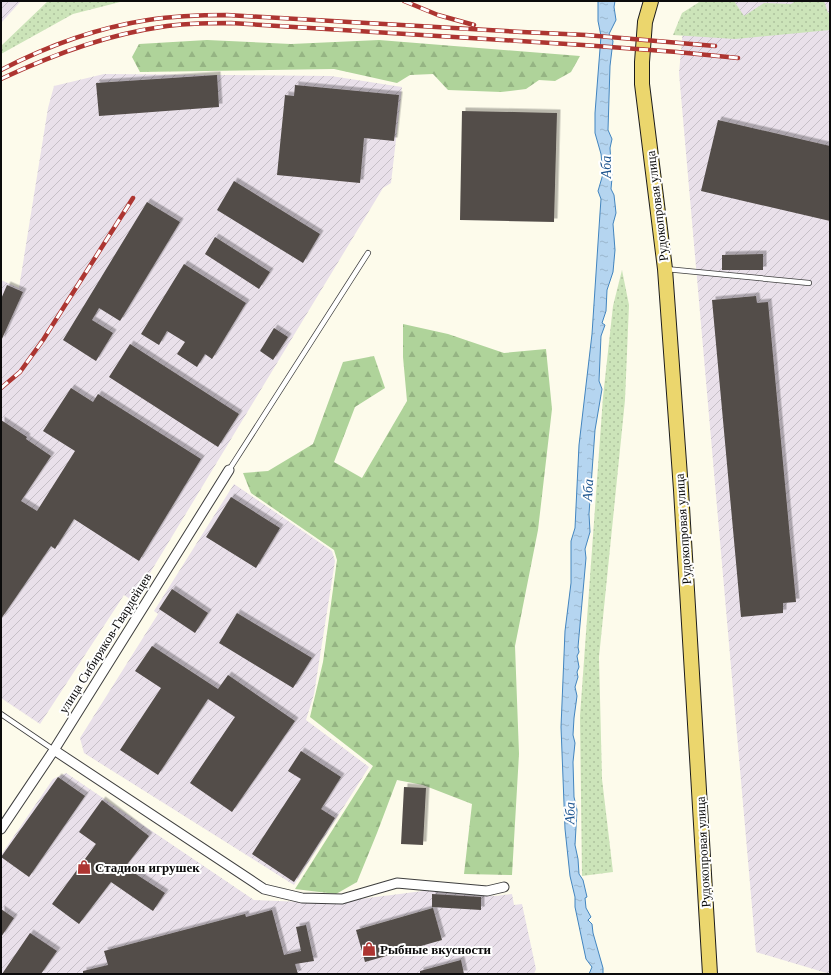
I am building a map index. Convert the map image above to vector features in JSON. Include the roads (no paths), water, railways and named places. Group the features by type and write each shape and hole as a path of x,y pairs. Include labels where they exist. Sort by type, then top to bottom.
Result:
{"main road":[{"name":"Рудокопровая улица","path":"651,1 645,22 642,84 665,269 681,490 710,974"}],"street":[{"name":"улица Сибиряков-Гвардейцев","path":"1,829 54,750 229,470"},
{"path":"54,750 264,889 302,898 342,899 397,883 487,891 504,887"}],"lane":[{"path":"229,470 368,253"},
{"path":"665,269 809,282"},
{"path":"1,714 54,750"}],"water":[{"name":"Аба","path":"598,1 615,1 614,7 616,20 609,34 613,41 610,66 608,130 612,139 610,148 612,178 611,189 614,195 616,213 613,224 615,250 613,272 607,290 606,311 602,323 605,325 601,336 599,381 602,389 595,430 589,514 590,532 585,549 586,558 578,647 579,652 577,656 579,667 575,687 577,696 573,735 575,743 573,762 574,797 577,810 575,845 579,874 583,880 587,897 585,898 586,908 591,917 588,920 592,924 593,933 603,968 603,974 589,974 592,967 586,959 570,876 565,829 561,727 565,631 571,583 571,541 575,528 579,445 592,334 601,199 598,191 603,174 601,154 595,133 595,113 601,36 598,21"}],"railway":[{"path":"404,1 438,15 474,25"},
{"path":"1,70 36,53 91,33 129,23 197,16 227,15 586,35 715,46"},
{"path":"1,79 59,54 120,35 161,27 205,23 231,23 583,45 738,58"},
{"path":"1,388 20,372 43,340 133,198"}],"place":[{"name":"Стадион игрушек","path":"84,867"},
{"name":"Рыбные вкусности","path":"369,949"}]}
